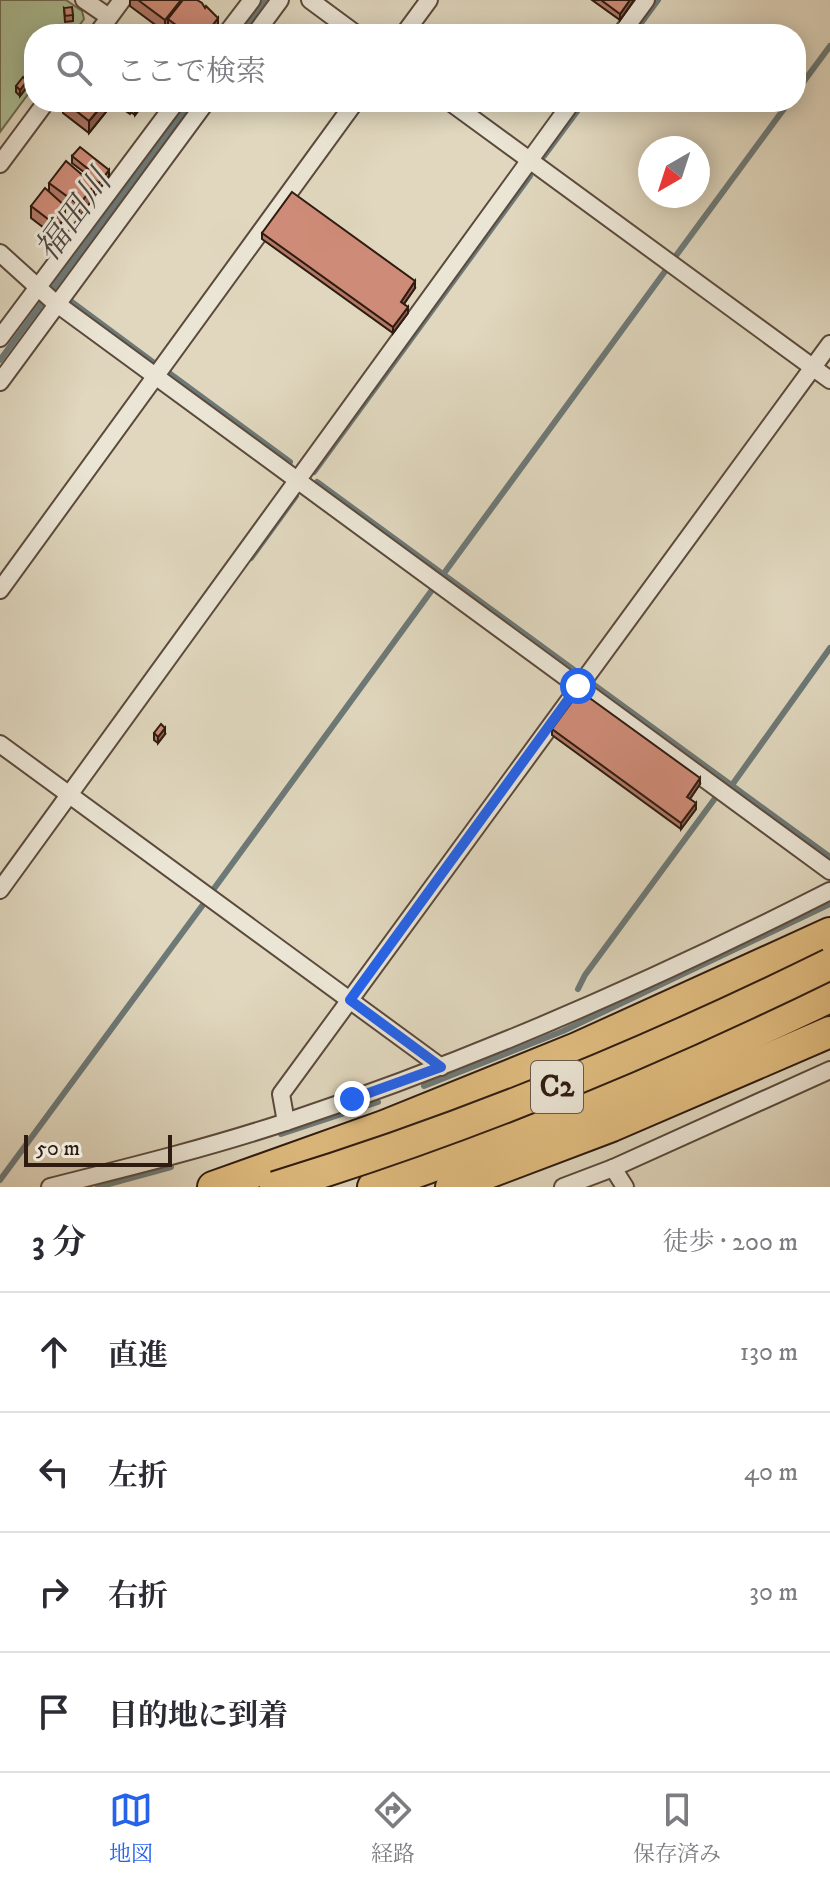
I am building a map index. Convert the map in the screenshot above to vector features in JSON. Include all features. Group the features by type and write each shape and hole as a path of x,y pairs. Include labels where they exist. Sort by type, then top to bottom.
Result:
{"highway":[{"path":"213,1187 384,1126 577,1048 830,933"},
{"name":"C2","path":"279,1182 391,1150 557,1088 734,1011 830,964"},
{"name":"C2","path":"373,1187 570,1113 830,997"},
{"path":"451,1187 612,1126 830,1032"}],"street":[{"path":"84,0 109,17"},
{"path":"104,24 122,0"},
{"path":"234,24 252,0"},
{"path":"262,24 280,0"},
{"path":"310,0 342,24"},
{"path":"411,24 429,0"},
{"path":"628,24 646,0"},
{"path":"0,164 39,112"},
{"path":"0,382 48,296 169,112"},
{"path":"0,338 48,296 198,112"},
{"path":"0,590 348,112"},
{"path":"464,112 830,380"},
{"path":"0,890 565,112"},
{"path":"0,253 48,296 830,871"},
{"path":"286,1122 281,1094 830,344"},
{"path":"0,744 441,1067"},
{"path":"50,1187 286,1122 441,1067 648,980 830,891"},
{"path":"563,1187 613,1168 830,1070"},
{"path":"613,1168 625,1187"}],"green space":[{"path":"0,0 66,0 82,11 84,19 80,24 24,24 24,100 0,132"}],"building":[{"path":"138,0 181,0 165,20"},
{"path":"183,0 197,0 218,18 214,24 175,24 168,19"},
{"path":"601,0 630,0 620,14"},
{"path":"72,7 73,15 65,16 64,8"},
{"path":"23,77 24,85 20,90 16,86"},
{"path":"78,112 97,112 89,121"},
{"path":"80,147 109,170 99,183 85,173 88,169 72,156"},
{"path":"66,161 94,185 79,205 49,183"},
{"path":"45,188 65,206 52,222 31,206"},
{"path":"292,192 415,281 401,302 408,307 393,327 262,233"},
{"path":"580,691 700,778 687,797 696,803 681,823 552,729"},
{"path":"161,724 165,728 158,737 154,733"}],"waterway":[{"name":"福田川","path":"248,24 266,0"},
{"path":"640,24 658,0"},
{"path":"806,78 830,46"},
{"name":"福田川","path":"0,360 184,112"},
{"path":"544,156 577,112"},
{"path":"675,257 782,112"},
{"path":"314,472 530,176"},
{"path":"442,576 666,270"},
{"path":"69,300 154,363"},
{"path":"169,373 290,462"},
{"path":"317,482 578,673"},
{"path":"251,558 296,496"},
{"path":"213,890 432,590"},
{"path":"732,785 830,648"},
{"path":"590,682 830,857"},
{"path":"578,989 585,975 716,797"},
{"path":"0,1180 205,902"},
{"path":"424,1086 563,1031 830,904"},
{"path":"281,1134 378,1102"},
{"path":"98,1187 171,1167"}],"route":[{"path":"352,1099 441,1067 350,1000 578,686"}]}
